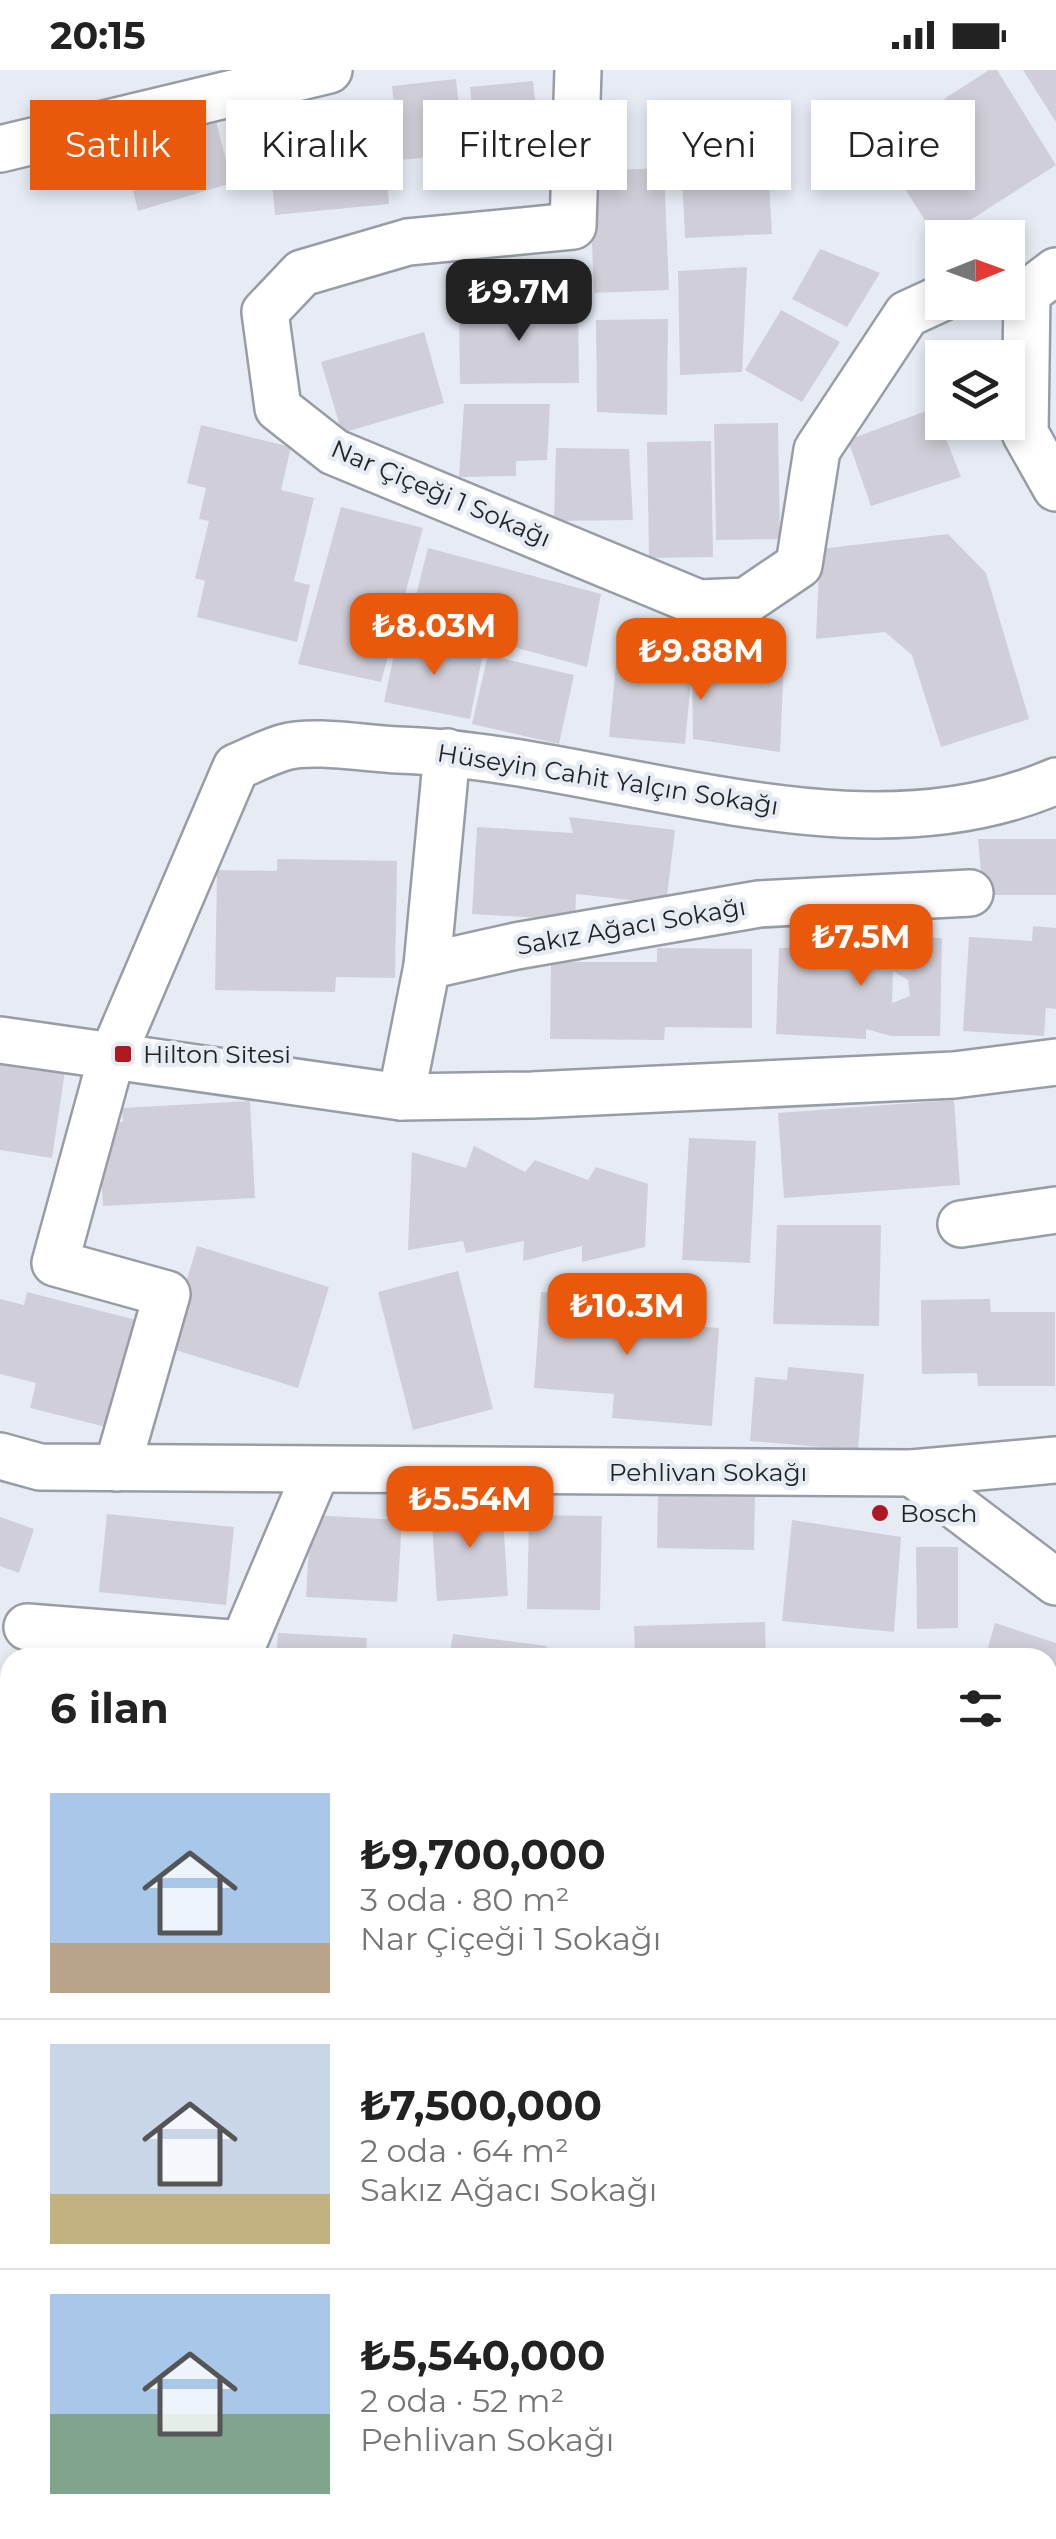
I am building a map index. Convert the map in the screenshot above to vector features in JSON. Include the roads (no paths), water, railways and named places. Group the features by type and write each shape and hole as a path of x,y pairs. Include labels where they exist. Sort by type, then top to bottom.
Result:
{"street":[{"path":"0,149 222,82 329,70"},
{"name":"Nar Çiçeği 1 Sokağı","path":"578,70 573,226 408,242 302,273 265,312 278,408 334,452 699,603 746,600 799,565 817,450 908,314 925,306"},
{"path":"1030,283 1025,434 1056,488"},
{"name":"Hüseyin Cahit Yalçın Sokağı","path":"117,1468 167,1294 55,1262 112,1059 236,767 288,746 447,752 756,806 915,816 1025,795 1056,781"},
{"path":"400,1096 426,966 447,752"},
{"name":"Sakız Ağacı Sokağı","path":"426,966 535,942 759,904 970,893"},
{"path":"0,1040 112,1059 400,1096 532,1095 935,1076 1056,1062"},
{"path":"961,1224 1056,1210"},
{"name":"Pehlivan Sokağı","path":"0,1456 40,1467 316,1472 912,1472 1056,1460"},
{"path":"14,1621 243,1644 316,1472"},
{"path":"912,1472 1056,1582"},
{"path":"14,1621 52,1648"}],"place":[{"name":"Hilton Sitesi","path":"123,1054"},
{"name":"Bosch","path":"880,1513"}]}
